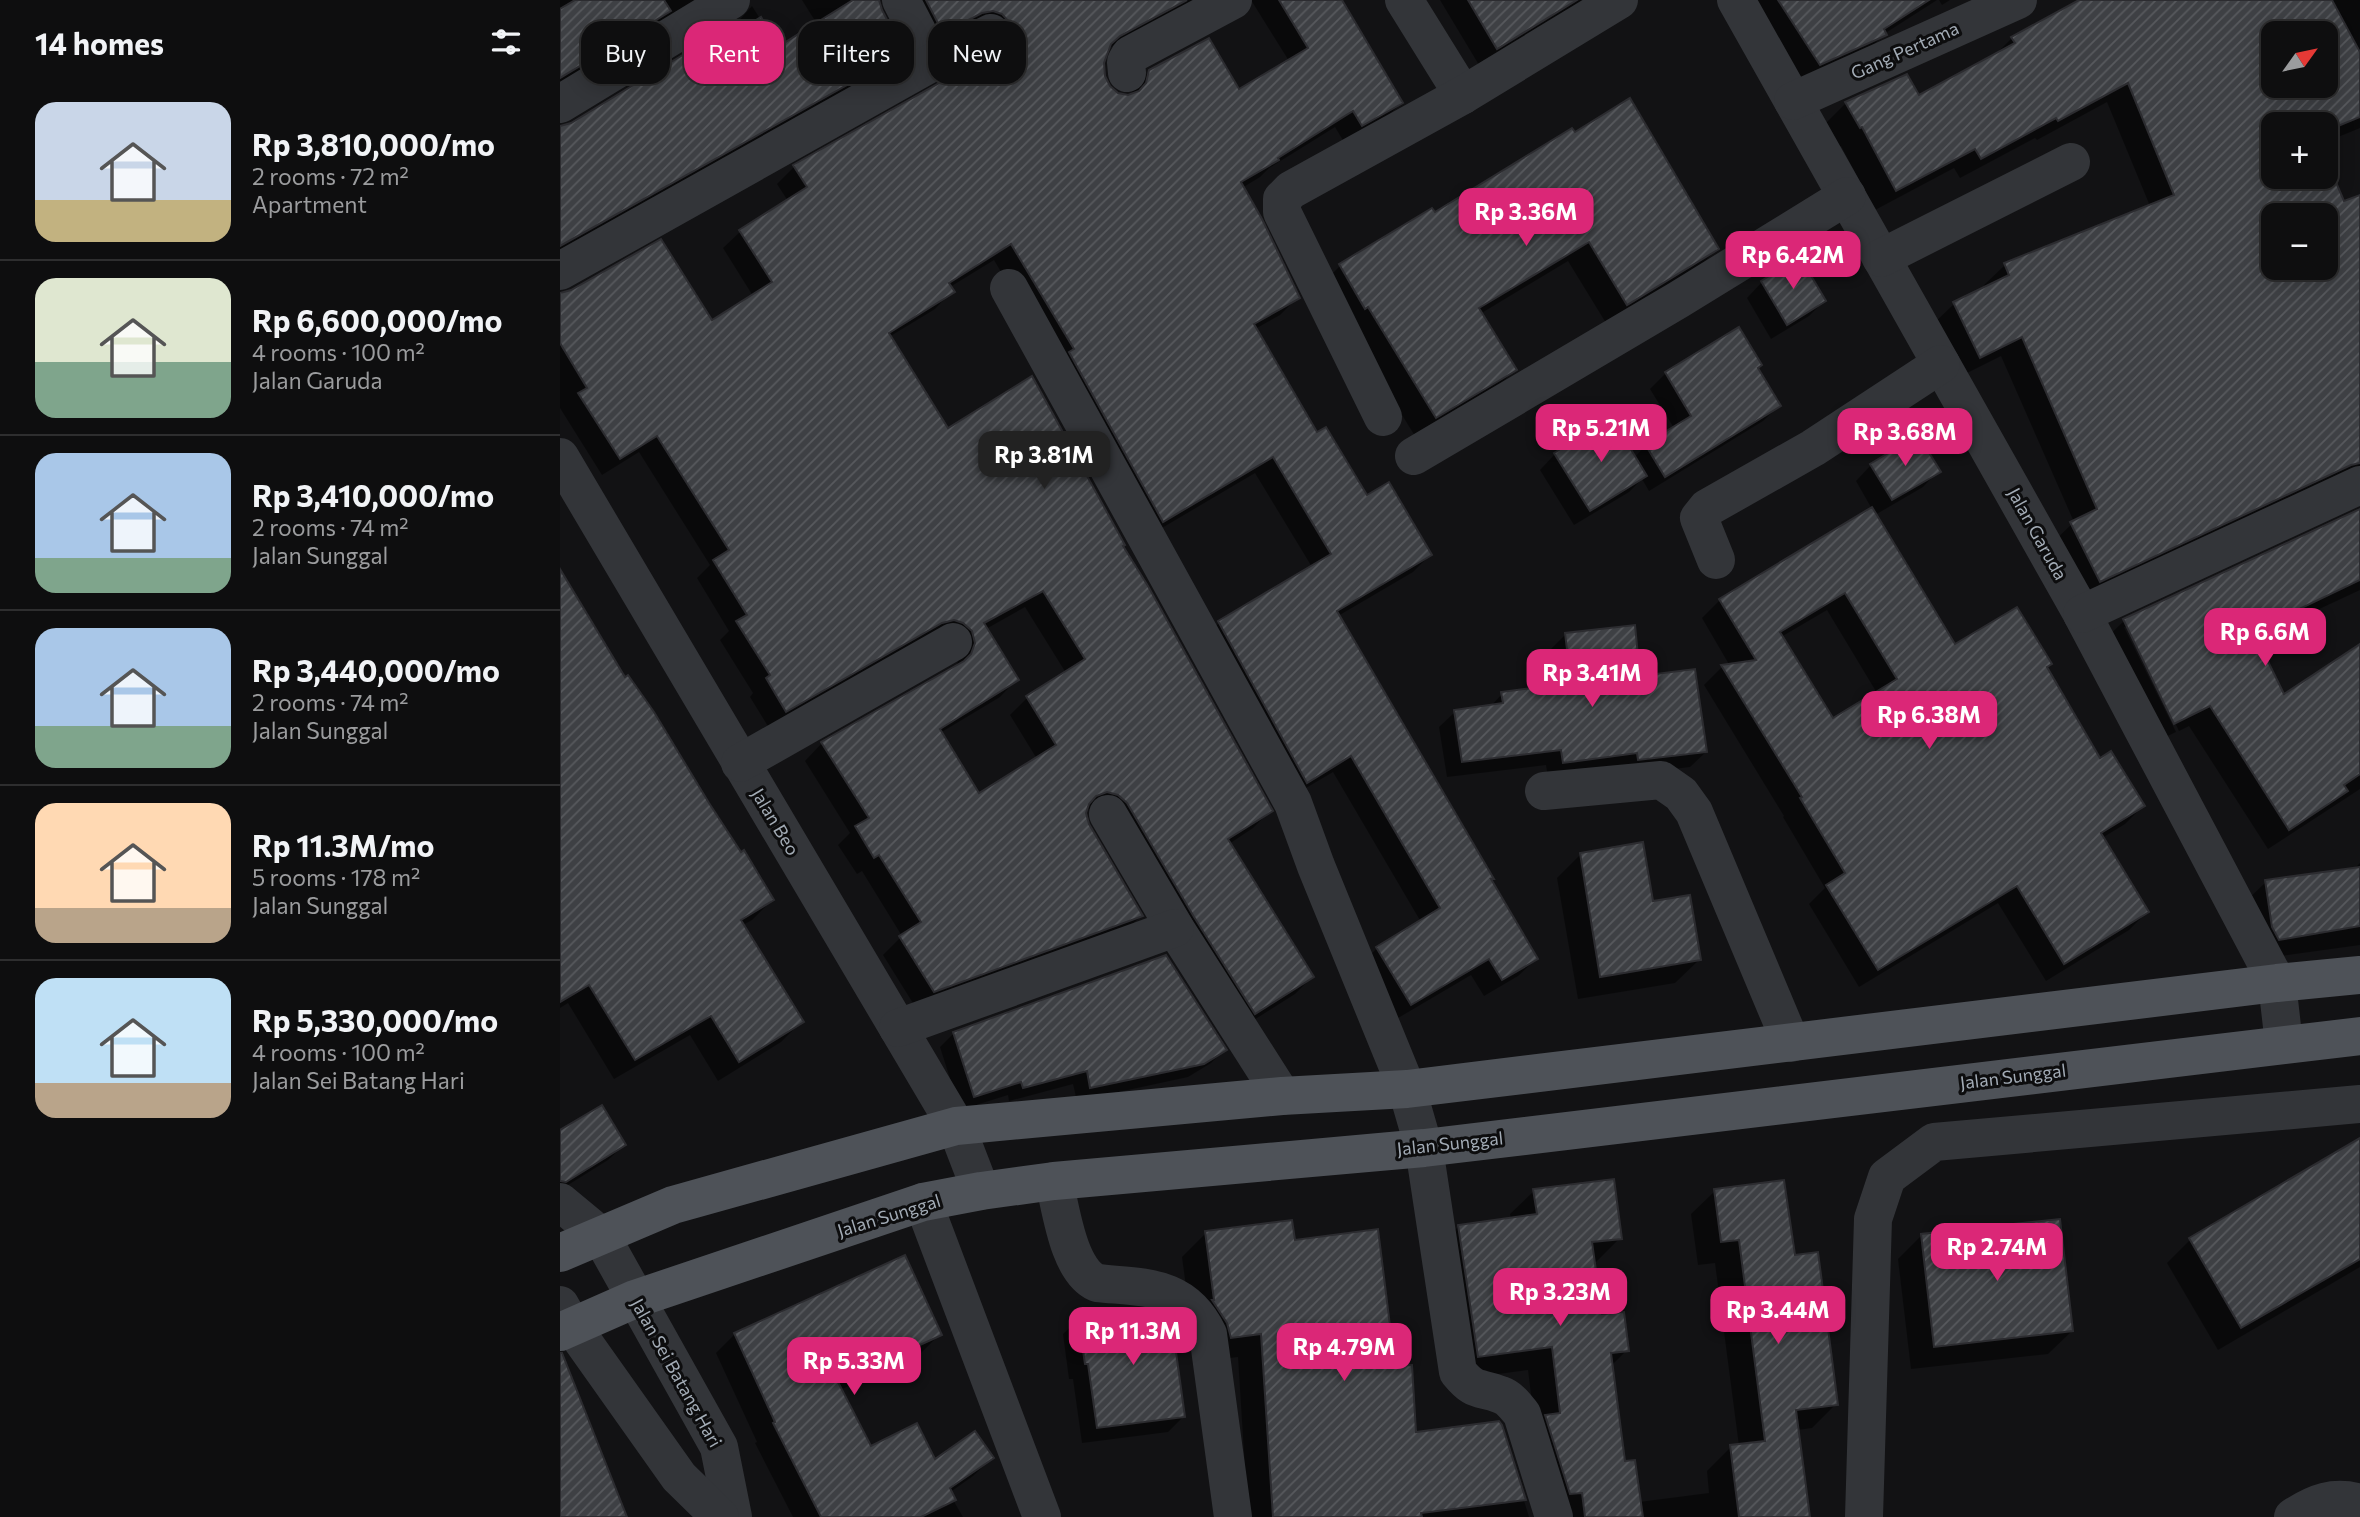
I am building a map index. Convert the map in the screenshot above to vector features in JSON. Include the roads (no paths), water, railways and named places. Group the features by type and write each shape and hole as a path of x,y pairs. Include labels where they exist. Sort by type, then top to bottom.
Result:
{"main road":[{"path":"560,1252 673,1205 956,1126 1282,1096 1407,1089 2360,975"},
{"name":"Jalan Sunggal","path":"564,1321 923,1202 981,1191 1054,1181 1424,1148 2360,1036"}],"street":[{"path":"560,104 731,0"},
{"path":"901,0 928,52"},
{"path":"1127,73 1126,62 1130,55 1233,0"},
{"path":"1404,0 1462,95"},
{"path":"1383,416 1282,212 1282,199 1291,190 1462,95 1619,0"},
{"name":"Jalan Garuda","path":"1736,0 2082,614 2277,983 2284,1044"},
{"name":"Gang Pertama","path":"1793,101 2018,0"},
{"path":"560,271 928,65"},
{"path":"1881,258 2071,162"},
{"path":"1414,456 1678,300 1847,196"},
{"path":"1009,288 1293,803 1315,866 1407,1089 1424,1148 1458,1372 1475,1389 1502,1395 1513,1402 1522,1414 1554,1517"},
{"path":"1716,560 1699,518 1707,508 1813,448 1941,364"},
{"name":"Jalan Beo","path":"560,457 956,1126 981,1191"},
{"path":"2082,614 2360,485"},
{"path":"740,763 954,642"},
{"path":"1544,791 1661,780 1681,794 1694,811 1791,1043"},
{"path":"1108,814 1175,928 1282,1096"},
{"path":"898,1028 1175,928"},
{"path":"1864,1517 1873,1219 1887,1177 1934,1142 2360,1104"},
{"path":"1054,1181 1069,1243 1090,1280 1163,1290 1175,1296 1201,1318 1209,1334 1233,1517"},
{"path":"560,1202 601,1236"},
{"path":"923,1202 1042,1517"},
{"name":"Jalan Sei Batang Hari","path":"601,1236 719,1447 733,1517"},
{"path":"564,1321 678,1477 720,1517"},
{"path":"2293,1517 2312,1505 2337,1498 2360,1503"}]}
